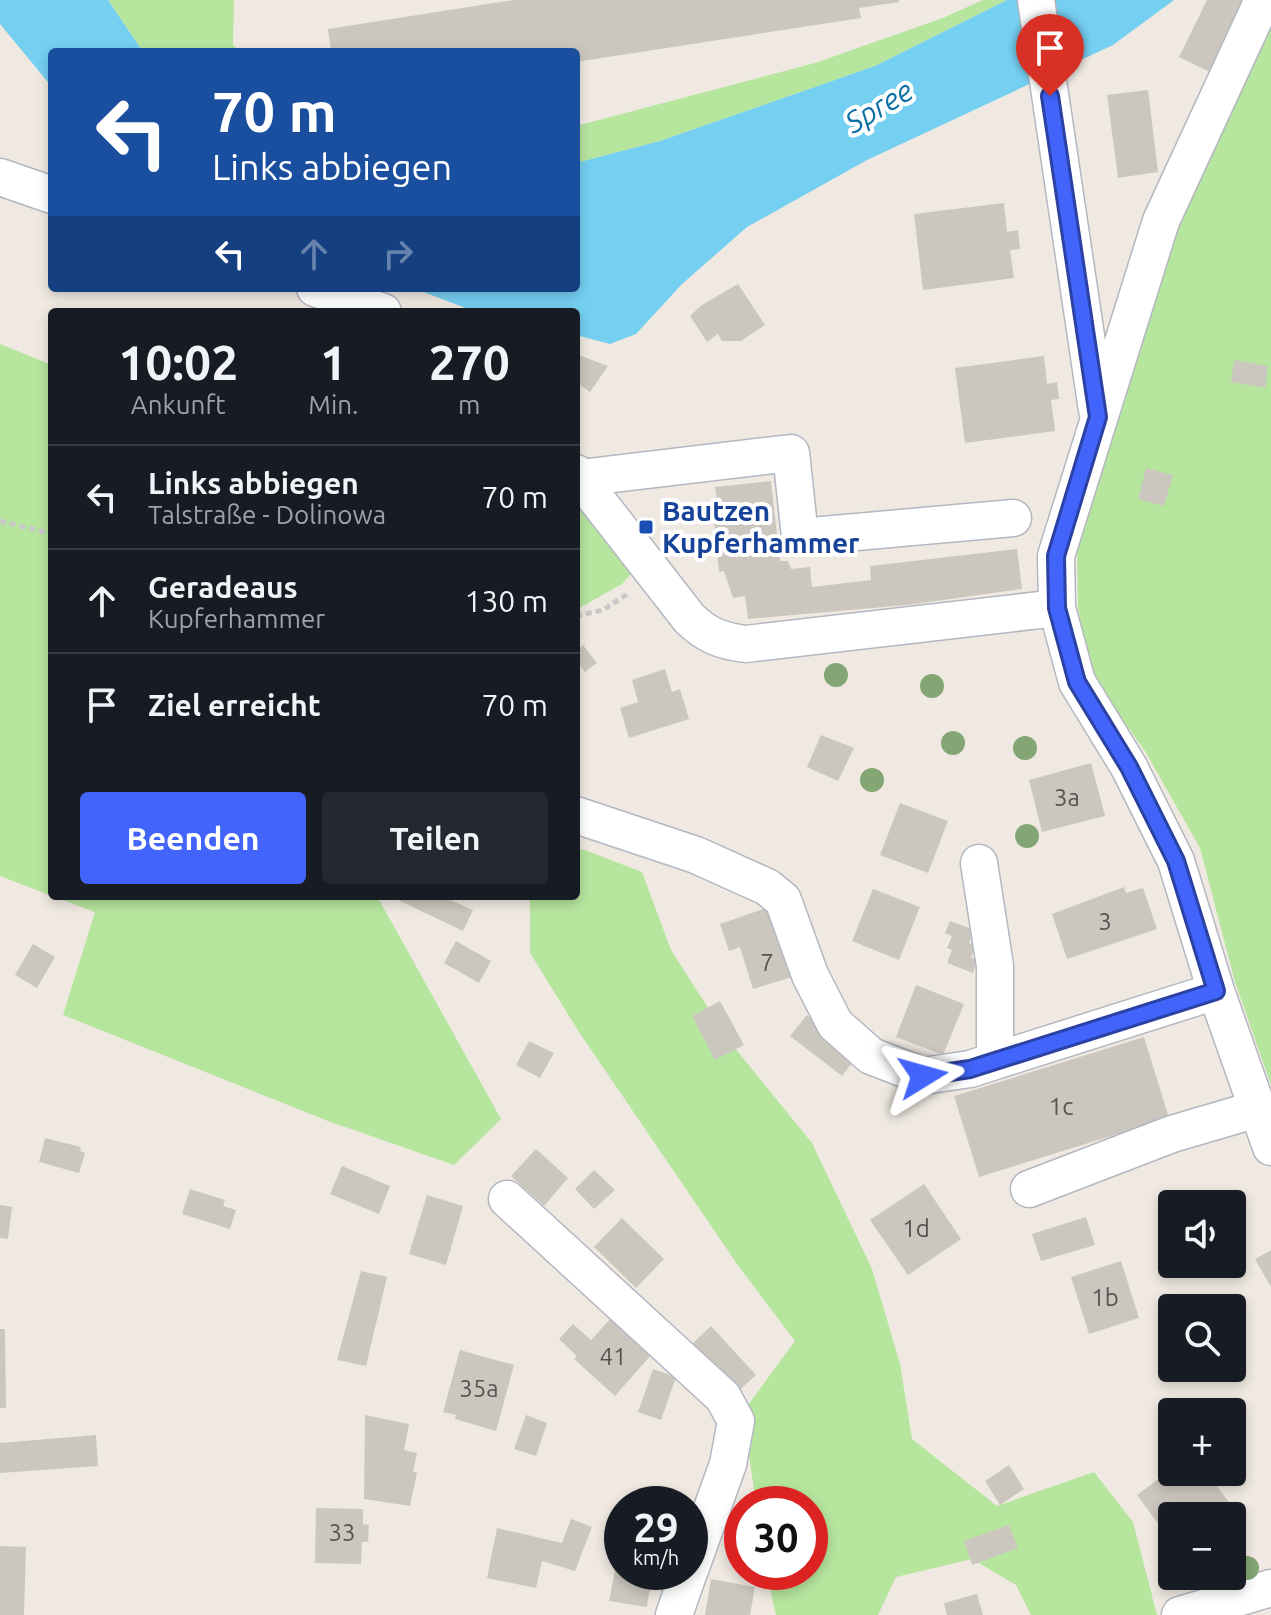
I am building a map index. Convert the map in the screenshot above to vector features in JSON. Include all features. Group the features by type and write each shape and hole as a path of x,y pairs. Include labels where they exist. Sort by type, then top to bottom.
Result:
{"street":[{"path":"1036,0 1098,417"},
{"path":"1263,0 1161,221 1056,556 1057,608 1077,682 1129,767 1176,861 1216,991 1271,1147"},
{"path":"0,177 48,194"},
{"path":"326,292 372,308"},
{"path":"580,476 791,453 800,537 1013,518"},
{"path":"580,478 703,631 722,641 746,644 1057,608"},
{"path":"580,816 696,855 767,887 783,900 810,975 835,1024 871,1056 923,1076 995,1061 1216,991"},
{"path":"979,863 995,966 995,1061"},
{"path":"1029,1189 1172,1134 1257,1109"},
{"path":"507,1199 723,1397 736,1421 728,1464 708,1520"},
{"path":"1180,1615 1271,1588"},
{"path":"674,1615 683,1590"}],"path":[{"path":"0,521 48,533"},
{"path":"580,615 615,604 654,571"}],"green space":[{"path":"108,0 234,0 233,45 236,48 140,48"},
{"path":"983,0 1007,0 875,66 660,141 580,162 580,125 815,63 943,18"},
{"path":"1271,16 1271,1085 1235,982 1200,848 1145,751 1090,675 1078,607 1077,552 1111,424 1173,237"},
{"path":"0,344 48,363 48,894 0,876"},
{"path":"580,506 634,570 622,584 580,608"},
{"path":"582,849 642,872 671,950 730,1042 812,1143 872,1269 900,1364 912,1439 997,1506 1094,1472 1133,1522 1157,1615 1031,1615 1016,1585 972,1559 896,1577 878,1615 776,1615 770,1590 828,1590 828,1486 753,1486 743,1412 795,1341 737,1264 579,1032 530,953 530,900 580,900"},
{"path":"64,900 379,900 501,1119 454,1165 328,1121 63,1015 95,912"}],"water":[{"path":"0,0 108,0 140,48 48,48 48,82 0,24"},
{"name":"Spree","path":"1007,0 1174,0 1113,45 867,160 747,227 682,284 636,334 610,344 580,336 580,308 466,308 424,292 580,292 580,162 660,141 875,66"}],"building":[{"path":"514,0 899,0 859,8 861,18 580,61 580,48 330,48 328,29"},
{"path":"1207,0 1245,0 1210,72 1179,57"},
{"path":"1148,90 1158,172 1118,178 1107,95"},
{"path":"1004,203 1007,232 1018,230 1020,249 1010,250 1014,278 923,290 914,214"},
{"path":"738,284 765,325 741,341 722,341 718,334 707,342 690,316 702,305"},
{"path":"580,356 608,366 590,392 580,385"},
{"path":"1044,356 1047,384 1057,382 1059,399 1051,400 1055,431 965,443 955,368"},
{"path":"1234,360 1268,366 1265,388 1231,382"},
{"path":"1146,468 1173,475 1164,506 1138,499"},
{"path":"771,481 780,561 788,561 791,569 810,567 812,587 871,580 870,566 1017,549 1022,589 907,605 748,619 745,596 733,598 724,571 719,572 712,502 717,502 715,487"},
{"path":"583,645 597,663 585,672 580,666 580,648"},
{"path":"665,669 672,692 680,689 689,719 629,738 620,708 638,702 632,680"},
{"path":"821,735 854,748 838,781 807,767"},
{"path":"1091,763 1105,816 1042,832 1029,780"},
{"path":"900,803 948,821 928,873 880,855"},
{"path":"1124,887 1126,893 1143,888 1157,929 1067,959 1052,914"},
{"path":"873,889 920,907 899,960 852,941"},
{"path":"398,900 451,900 473,910 463,931"},
{"path":"772,906 792,977 753,989 740,947 729,951 720,924"},
{"path":"950,921 974,930 969,943 976,945 971,958 978,960 973,973 947,963 952,950 947,948 952,936 945,933"},
{"path":"456,941 491,961 479,983 444,963"},
{"path":"33,944 55,957 37,988 15,975"},
{"path":"916,985 964,1004 943,1055 896,1037"},
{"path":"720,1001 744,1045 715,1060 692,1016"},
{"path":"807,1015 858,1055 842,1076 790,1036"},
{"path":"1144,1037 1169,1118 979,1177 954,1096"},
{"path":"529,1041 554,1053 540,1078 516,1065"},
{"path":"45,1138 81,1147 80,1151 85,1153 79,1173 39,1162"},
{"path":"536,1149 568,1178 544,1206 511,1176"},
{"path":"342,1166 390,1186 379,1214 330,1194"},
{"path":"594,1170 615,1190 594,1209 575,1189"},
{"path":"924,1184 961,1239 908,1275 870,1220"},
{"path":"190,1189 225,1200 223,1206 236,1210 230,1229 182,1214"},
{"path":"427,1195 463,1206 446,1265 409,1254"},
{"path":"0,1205 12,1207 8,1239 0,1238"},
{"path":"1086,1217 1095,1245 1041,1261 1032,1234"},
{"path":"622,1218 664,1259 636,1288 594,1247"},
{"path":"1271,1250 1271,1287 1255,1259"},
{"path":"1121,1261 1139,1318 1089,1334 1071,1277"},
{"path":"361,1271 387,1277 366,1366 337,1360"},
{"path":"611,1318 652,1354 615,1396 574,1359 577,1356 559,1339 573,1324 591,1340"},
{"path":"711,1326 756,1375 735,1394 691,1345"},
{"path":"0,1329 5,1329 6,1408 0,1408"},
{"path":"460,1350 514,1365 496,1431 455,1419 456,1415 443,1412"},
{"path":"653,1369 676,1377 661,1420 638,1412"},
{"path":"365,1415 409,1424 404,1450 417,1453 413,1471 417,1473 410,1506 364,1499"},
{"path":"526,1415 547,1423 536,1456 514,1449"},
{"path":"96,1435 98,1466 0,1473 0,1443"},
{"path":"1009,1465 1024,1489 1000,1505 985,1481"},
{"path":"1158,1479 1158,1486 1217,1486 1229,1502 1158,1502 1158,1523 1137,1495"},
{"path":"316,1508 363,1509 363,1524 369,1525 368,1542 362,1542 361,1564 315,1563"},
{"path":"571,1519 592,1527 575,1571 542,1561 536,1588 487,1578 497,1528 562,1543"},
{"path":"1009,1525 1018,1548 972,1565 964,1541"},
{"path":"0,1546 26,1547 24,1615 0,1615"},
{"path":"711,1579 724,1581 724,1590 754,1590 750,1615 705,1615"},
{"path":"611,1590 650,1590 647,1607 609,1601"},
{"path":"977,1594 983,1615 947,1615 944,1603"}],"place":[{"name":"Bautzen Kupferhammer","path":"646,527"}],"route":[{"path":"923,1076 970,1069 1216,991 1176,861 1129,767 1077,682 1057,608 1056,556 1098,417 1050,96"}]}
